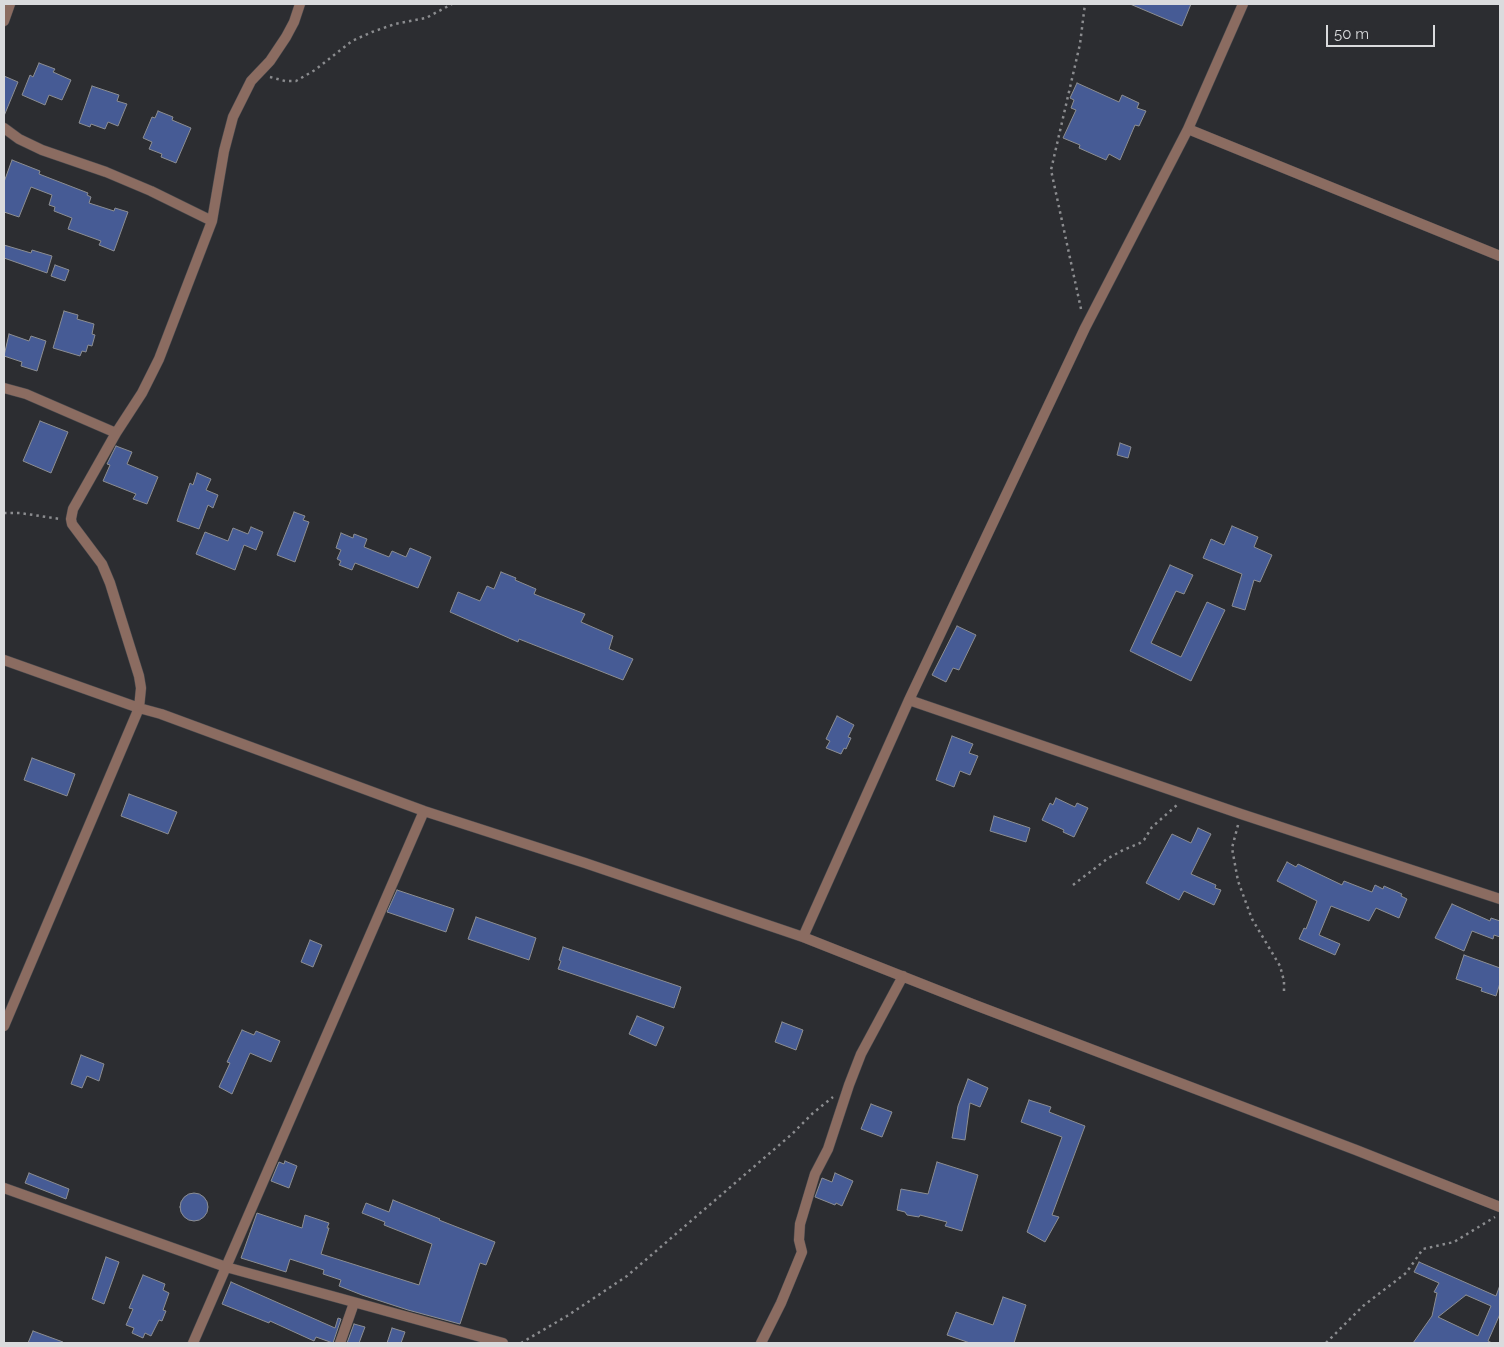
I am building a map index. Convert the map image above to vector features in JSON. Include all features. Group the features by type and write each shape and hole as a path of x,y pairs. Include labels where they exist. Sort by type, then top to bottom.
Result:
{"street":[{"path":"4,21 10,4"},
{"path":"4,1026 139,708 141,688 139,676 107,574 71,521 76,501 142,393 159,359 212,221 224,151 233,117 244,94 286,37 294,22 300,4"},
{"path":"803,936 909,700 1085,328 1188,129 1243,4"},
{"path":"4,128 19,139 42,150 106,172 152,191 212,221"},
{"path":"1188,129 1500,256"},
{"path":"4,388 26,394 116,433"},
{"path":"4,660 161,714 424,811 803,936 1500,1207"},
{"path":"909,700 1187,796 1500,899"},
{"path":"193,1343 424,811"},
{"path":"761,1343 781,1303 802,1252 799,1240 800,1224 815,1174 828,1149 849,1084 861,1054 903,976"},
{"path":"4,1188 226,1266 503,1343"},
{"path":"340,1343 354,1302"}],"path":[{"path":"260,71 275,79 296,81 316,70 352,41 395,24 426,18 452,4"},
{"path":"1085,4 1080,44 1051,170 1085,328"},
{"path":"4,513 20,513 71,521"},
{"path":"1073,885 1107,859 1144,840 1152,827 1187,796"},
{"path":"1241,814 1232,848 1238,881 1252,919 1280,966 1284,981 1284,991"},
{"path":"521,1343 567,1316 627,1276 792,1134 819,1107 849,1084"},
{"path":"1326,1343 1363,1306 1406,1273 1423,1249 1454,1242 1500,1214"}],"building":[{"path":"1130,4 1191,4 1182,26"},
{"path":"39,63 55,69 53,72 71,80 62,100 49,95 45,105 22,95 30,75 33,77"},
{"path":"4,76 18,82 4,116"},
{"path":"1077,83 1119,102 1122,95 1139,103 1137,108 1146,111 1139,126 1135,125 1120,160 1109,154 1106,160 1079,148 1080,145 1063,138 1076,110 1071,108 1074,100 1070,98"},
{"path":"92,86 119,95 117,101 127,104 118,126 108,122 105,129 91,124 90,127 79,123"},
{"path":"158,111 173,117 172,120 191,128 176,163 161,157 162,154 149,149 152,142 143,138 152,117 155,118"},
{"path":"12,160 40,171 39,174 88,193 87,195 91,197 89,203 114,211 115,208 128,212 114,251 99,245 101,241 68,229 72,218 54,211 55,207 49,205 52,195 31,187 19,217 4,212 4,182"},
{"path":"4,245 31,253 32,250 52,256 47,273 4,258"},
{"path":"55,265 69,270 65,281 51,276"},
{"path":"64,311 78,315 77,319 94,324 92,334 95,335 92,346 88,345 86,352 82,351 80,356 53,348"},
{"path":"9,334 29,341 31,336 46,341 37,371 21,366 22,362 4,356"},
{"path":"40,421 68,432 51,473 23,461"},
{"path":"1120,443 1131,447 1128,458 1117,455"},
{"path":"116,446 132,452 127,464 158,477 147,504 133,499 136,494 103,481 110,465 107,464"},
{"path":"197,473 211,479 206,490 218,495 213,508 208,505 199,529 177,521 190,483 193,485"},
{"path":"294,512 305,516 303,520 309,522 295,562 277,555"},
{"path":"1232,526 1258,537 1254,547 1272,555 1260,582 1254,580 1245,610 1232,606 1242,574 1203,558 1211,539 1224,545"},
{"path":"251,527 263,532 256,550 244,545 235,570 196,554 205,532 228,541 233,528 248,534"},
{"path":"341,533 353,538 354,534 367,539 364,547 389,557 392,551 406,557 410,548 431,557 418,588 355,563 352,570 339,565 341,561 337,559 341,550 336,548"},
{"path":"1170,565 1193,575 1184,594 1176,591 1151,643 1181,657 1207,602 1225,610 1191,681 1130,651"},
{"path":"501,572 536,589 534,594 585,614 581,622 613,636 609,649 633,659 623,680 519,639 518,642 450,612 458,592 480,601 487,586 494,589"},
{"path":"957,626 976,635 959,670 953,668 946,682 932,675"},
{"path":"837,716 854,725 848,737 851,738 846,749 844,748 841,754 826,748 830,741 826,739"},
{"path":"952,736 973,744 969,753 978,756 970,775 960,771 954,787 936,780"},
{"path":"32,758 75,774 67,796 24,780"},
{"path":"129,794 177,812 168,834 121,816"},
{"path":"1056,798 1075,807 1077,803 1088,808 1074,837 1042,820 1050,803 1053,805"},
{"path":"994,816 1030,828 1026,842 990,831"},
{"path":"1198,828 1211,834 1191,874 1216,885 1215,888 1221,890 1214,905 1184,891 1179,900 1146,883 1172,834 1191,843"},
{"path":"1287,862 1296,867 1298,864 1342,885 1344,881 1372,892 1375,885 1383,889 1384,886 1402,894 1401,896 1407,899 1399,918 1376,908 1369,921 1331,906 1319,935 1340,944 1335,955 1299,939 1304,928 1306,929 1317,901 1277,881"},
{"path":"397,890 454,909 446,932 387,912"},
{"path":"1452,904 1490,921 1491,918 1500,921 1500,937 1494,935 1493,939 1472,931 1464,951 1435,938"},
{"path":"476,917 536,938 529,960 468,939"},
{"path":"310,940 322,945 313,967 301,962"},
{"path":"563,947 681,987 674,1008 558,969"},
{"path":"1464,955 1500,968 1500,983 1496,996 1481,991 1482,988 1456,979"},
{"path":"637,1016 664,1027 656,1046 629,1034"},
{"path":"782,1022 803,1030 796,1050 775,1042"},
{"path":"242,1030 254,1035 256,1031 280,1041 271,1062 250,1053 232,1094 219,1087 230,1063 227,1062"},
{"path":"81,1055 104,1064 99,1081 87,1076 82,1088 71,1084"},
{"path":"968,1079 988,1088 980,1107 970,1103 965,1140 952,1138 958,1106"},
{"path":"1029,1100 1051,1107 1049,1112 1085,1126 1052,1215 1059,1217 1045,1242 1027,1232 1062,1137 1021,1122"},
{"path":"871,1104 892,1112 882,1137 861,1129"},
{"path":"285,1161 297,1166 289,1188 271,1181 279,1162 284,1164"},
{"path":"937,1162 978,1175 962,1231 945,1226 947,1222 920,1215 919,1217 907,1215 905,1212 897,1210 901,1189 928,1194"},
{"path":"29,1173 69,1189 66,1199 25,1183"},
{"path":"835,1173 853,1181 842,1206 815,1197 822,1178 832,1182"},
{"path":"194,1193 204,1197 208,1207 204,1217 194,1221 184,1217 180,1207 184,1197"},
{"path":"393,1200 495,1242 486,1265 480,1263 460,1324 362,1295 339,1286 341,1280 323,1274 324,1270 290,1259 286,1272 241,1258 257,1213 302,1228 305,1215 329,1223 321,1254 419,1285 432,1244 384,1225 385,1222 362,1213 366,1203 389,1212"},
{"path":"106,1257 119,1262 104,1304 92,1299"},
{"path":"1419,1262 1496,1296 1500,1285 1500,1314 1488,1341 1492,1343 1413,1343 1432,1316 1437,1293 1434,1292 1439,1283 1414,1272","holes":["1466,1295 1491,1306 1478,1336 1438,1317"]},
{"path":"143,1275 165,1284 163,1290 169,1293 163,1310 166,1311 162,1321 159,1320 151,1336 145,1333 143,1338 132,1333 134,1328 126,1325 133,1309 129,1308"},
{"path":"231,1282 335,1328 338,1318 341,1319 333,1343 316,1337 314,1341 270,1321 269,1323 222,1304"},
{"path":"1003,1297 1026,1305 1014,1343 970,1343 947,1335 956,1312 993,1325"},
{"path":"354,1324 365,1327 359,1343 347,1343"},
{"path":"392,1328 405,1332 401,1343 387,1343"},
{"path":"33,1331 63,1342 63,1343 28,1343"}]}
